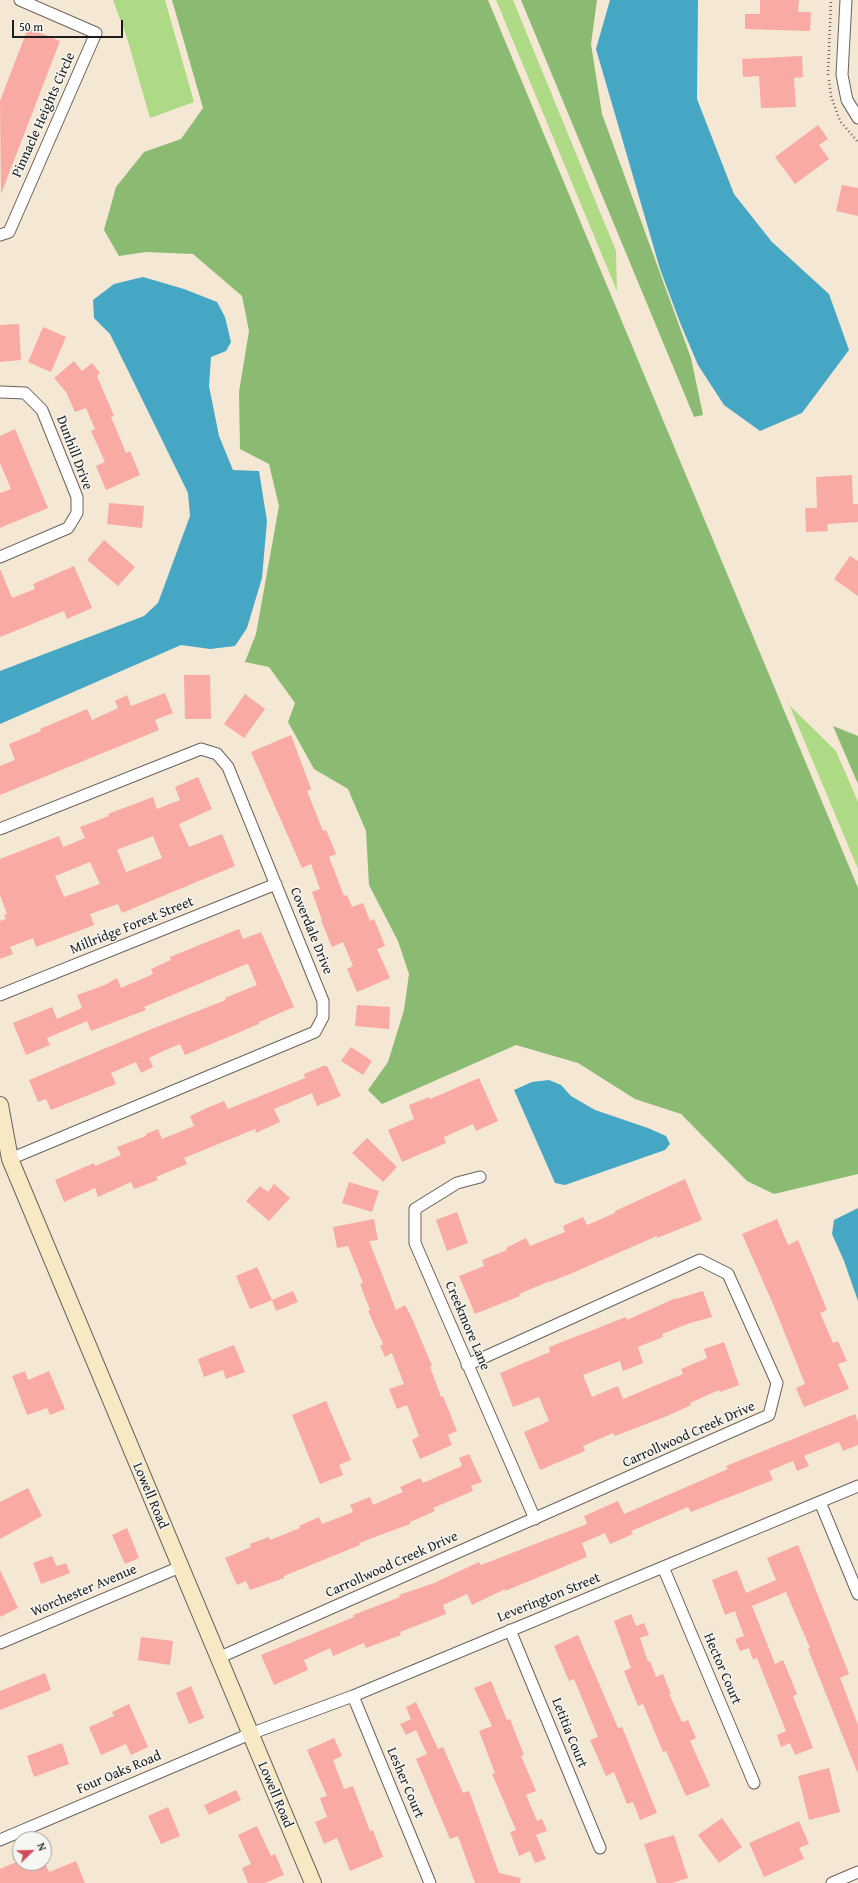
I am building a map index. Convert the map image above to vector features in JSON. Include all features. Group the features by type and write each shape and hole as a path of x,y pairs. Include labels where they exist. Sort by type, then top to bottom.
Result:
{"street":[{"name":"Pinnacle Heights Circle","path":"0,235 9,232 96,33 20,0"},
{"path":"846,0 842,75 848,100 858,118"},
{"name":"Dunhill Drive","path":"0,392 25,393 42,410 77,497 77,513 68,528 0,557"},
{"name":"Coverdale Drive","path":"0,829 201,749 217,754 228,767 323,1001 323,1017 315,1032 10,1159"},
{"name":"Millridge Forest Street","path":"0,995 276,884"},
{"name":"Lowell Road","path":"0,1105 10,1159 313,1883"},
{"name":"Creekmore Lane","path":"480,1177 457,1183 415,1208 415,1243 535,1519"},
{"name":"Carrollwood Creek Drive","path":"218,1658 770,1415 777,1383 728,1274 700,1260 467,1365"},
{"name":"Leverington Street","path":"250,1734 352,1696 858,1486"},
{"path":"820,1502 858,1594"},
{"name":"Worchester Avenue","path":"0,1643 180,1567"},
{"name":"Hector Court","path":"663,1567 754,1783"},
{"name":"Letitia Court","path":"510,1630 600,1848"},
{"name":"Lesher Court","path":"352,1696 430,1883"},
{"name":"Four Oaks Road","path":"0,1840 250,1734"},
{"path":"832,1883 858,1872"}],"green space":[{"path":"113,0 165,0 194,102 150,118 127,38"},
{"path":"172,0 488,0 858,888 858,1174 774,1194 747,1181 681,1114 635,1099 578,1063 516,1045 382,1104 368,1090 388,1062 404,1010 409,974 398,941 369,885 366,831 348,789 314,769 288,722 295,703 269,667 245,662 256,634 279,506 269,464 240,449 239,392 249,331 242,296 193,254 146,252 119,256 104,230 116,187 144,152 181,139 203,108"},
{"path":"496,0 513,0 616,251 617,291"},
{"path":"521,0 597,0 591,44 602,114 691,358 703,415 694,417"},
{"path":"789,705 836,751 858,802 858,869"},
{"path":"833,726 858,736 858,784"}],"water":[{"path":"610,0 698,0 697,99 734,194 772,242 829,294 849,350 802,413 760,431 724,405 698,365 660,269 596,49"},
{"path":"143,277 184,289 217,302 225,317 231,342 226,351 211,357 209,386 219,436 233,470 259,471 267,521 262,578 247,628 235,646 210,649 181,645 0,724 0,671 144,616 158,603 190,516 188,493 110,334 94,318 93,300 114,284"},
{"path":"549,1080 561,1085 571,1096 595,1110 648,1128 666,1136 670,1144 665,1150 565,1185 555,1183 514,1090 532,1082"},
{"path":"858,1208 858,1301 844,1261 832,1234 834,1220"}],"building":[{"path":"760,0 799,0 798,12 811,12 810,31 745,29 745,14 760,14"},
{"path":"28,28 60,41 1,194 0,101"},
{"path":"802,56 803,77 794,78 796,107 761,108 759,76 743,77 742,59"},
{"path":"818,125 828,139 819,145 829,159 795,184 775,157"},
{"path":"842,185 858,188 858,216 836,211"},
{"path":"19,324 21,360 0,362 0,325"},
{"path":"43,327 66,337 51,372 28,362"},
{"path":"74,361 82,371 92,363 100,373 97,376 114,416 111,417 126,453 130,451 140,475 106,490 96,466 105,462 91,431 95,429 86,408 75,412 66,392 54,378"},
{"path":"15,429 48,508 0,528 0,493 11,489 0,463 0,436"},
{"path":"852,475 853,504 858,504 858,522 827,524 828,531 806,532 805,508 817,508 816,477"},
{"path":"109,503 144,506 142,528 107,524"},
{"path":"104,540 135,567 118,586 87,560"},
{"path":"850,556 858,561 858,596 834,579"},
{"path":"74,566 92,608 67,619 64,611 0,637 0,569 12,598 35,589 33,584"},
{"path":"184,675 210,675 211,719 185,719"},
{"path":"165,693 173,713 155,720 159,730 0,795 0,766 15,760 9,744 41,731 40,729 87,709 92,720 118,708 115,701 127,695 131,706"},
{"path":"245,694 265,709 244,738 224,724"},
{"path":"291,735 311,789 307,791 323,831 326,830 336,854 329,857 344,896 347,895 352,907 363,903 370,921 374,919 385,946 377,949 390,978 357,992 347,969 353,966 343,942 332,947 321,920 312,892 320,889 311,864 302,868 251,752"},
{"path":"198,777 212,809 179,824 189,847 222,834 235,866 122,913 118,904 90,914 94,925 36,947 33,938 10,947 13,954 0,959 0,921 6,919 4,915 7,914 0,895 0,859 59,836 63,847 85,838 80,827 109,816 108,814 153,797 157,809 180,800 175,787","holes":["153,836 162,858 126,872 117,850","90,862 100,884 64,897 55,876"]},
{"path":"239,929 243,939 261,932 294,1007 259,1022 259,1024 185,1055 180,1044 161,1052 149,1058 153,1067 141,1073 136,1062 111,1073 116,1084 51,1110 46,1099 38,1102 29,1080 226,1000 225,998 257,985 248,964 244,965 144,1007 146,1010 91,1031 87,1021 47,1038 50,1045 26,1055 13,1023 52,1007 57,1019 82,1008 77,995 105,985 117,978 121,988 153,974 151,969 171,960 170,957"},
{"path":"357,1005 390,1007 389,1029 355,1026"},
{"path":"351,1047 372,1061 363,1075 341,1061"},
{"path":"323,1066 327,1066 341,1096 317,1106 312,1093 274,1109 280,1122 256,1133 255,1129 184,1158 187,1164 156,1177 158,1180 134,1189 131,1182 98,1197 95,1188 64,1202 55,1180 94,1163 95,1166 121,1155 117,1147 146,1136 146,1134 158,1129 162,1139 194,1126 190,1116 207,1108 224,1101 228,1109 305,1078 304,1074"},
{"path":"479,1078 498,1121 476,1131 473,1124 444,1137 446,1143 402,1162 388,1130 414,1119 409,1105 429,1097 430,1099"},
{"path":"367,1138 397,1167 383,1182 352,1153"},
{"path":"685,1179 702,1220 657,1238 657,1236 475,1314 459,1276 484,1266 482,1260 507,1250 506,1248 526,1238 530,1246 565,1232 563,1226 583,1217 587,1225"},
{"path":"349,1182 379,1191 372,1212 342,1203"},
{"path":"274,1184 290,1198 269,1221 246,1201 260,1186 268,1192"},
{"path":"457,1212 468,1243 447,1251 436,1220"},
{"path":"374,1219 378,1240 369,1241 396,1310 405,1305 411,1316 432,1366 430,1367 441,1397 443,1396 457,1431 448,1435 452,1445 420,1459 412,1440 419,1436 407,1405 397,1409 389,1389 404,1384 392,1353 385,1357 380,1346 383,1344 368,1311 370,1310 360,1284 363,1283 348,1246 337,1248 333,1227"},
{"path":"777,1219 788,1245 798,1240 827,1310 820,1313 833,1343 838,1341 847,1361 838,1364 849,1389 804,1407 796,1388 805,1384 773,1304 742,1234"},
{"path":"257,1267 272,1300 250,1309 236,1276"},
{"path":"293,1291 298,1302 276,1311 272,1300"},
{"path":"703,1291 712,1317 690,1323 662,1334 663,1337 638,1347 643,1363 623,1371 620,1361 583,1375 592,1397 618,1386 623,1399 683,1374 681,1369 707,1358 704,1349 724,1342 739,1385 720,1392 719,1390 690,1403 691,1405 667,1416 615,1436 613,1433 583,1446 585,1451 540,1470 524,1432 549,1421 539,1397 513,1407 500,1373 550,1352 549,1347 626,1317 627,1320 676,1298"},
{"path":"234,1345 245,1372 226,1379 223,1370 204,1377 198,1359"},
{"path":"25,1371 28,1380 49,1371 65,1409 50,1415 47,1408 27,1415 12,1376"},
{"path":"326,1401 351,1460 339,1465 343,1475 320,1484 292,1415"},
{"path":"855,1414 858,1422 858,1445 843,1451 839,1442 804,1456 809,1466 797,1471 793,1461 769,1471 773,1480 691,1512 688,1507 631,1531 633,1534 610,1544 605,1533 582,1543 587,1557 505,1591 505,1589 472,1605 467,1594 443,1605 446,1614 400,1632 401,1635 366,1648 364,1643 333,1656 330,1648 304,1660 308,1670 274,1685 261,1655 354,1617 353,1615 400,1597 399,1595 434,1583 479,1562 481,1565 587,1524 584,1516 618,1501 624,1514 728,1469 726,1466"},
{"path":"469,1454 482,1482 471,1486 473,1491 433,1508 435,1511 410,1522 410,1524 359,1543 360,1545 284,1576 284,1578 250,1590 246,1581 237,1585 225,1558 251,1547 250,1544 269,1537 270,1540 300,1528 299,1526 319,1517 322,1524 353,1512 350,1505 370,1497 373,1505 403,1492 400,1487 420,1478 423,1483 462,1466 459,1458"},
{"path":"28,1488 42,1516 0,1539 0,1502"},
{"path":"127,1528 139,1558 125,1564 112,1535"},
{"path":"798,1545 849,1674 840,1678 858,1725 858,1774 808,1649 810,1648 786,1592 752,1606 775,1664 783,1660 797,1694 793,1696 813,1748 795,1755 790,1743 781,1747 777,1735 786,1731 757,1658 753,1660 749,1648 740,1651 735,1639 744,1636 735,1611 725,1615 712,1580 737,1570 746,1593 776,1580 767,1558"},
{"path":"52,1556 56,1566 66,1563 70,1573 41,1584 33,1563"},
{"path":"0,1570 18,1608 0,1617"},
{"path":"631,1614 636,1626 644,1623 649,1635 640,1638 648,1662 650,1661 656,1677 663,1674 671,1694 669,1694 682,1722 688,1720 696,1738 690,1741 710,1786 686,1796 666,1751 663,1752 643,1704 638,1706 624,1671 631,1668 614,1621"},
{"path":"578,1635 618,1728 622,1727 657,1813 640,1820 633,1802 627,1804 614,1772 606,1776 590,1740 598,1737 574,1679 569,1681 554,1646"},
{"path":"141,1637 173,1641 170,1665 138,1660"},
{"path":"45,1673 51,1690 0,1710 0,1691"},
{"path":"491,1681 507,1720 510,1719 524,1755 521,1756 536,1791 526,1795 537,1821 542,1819 547,1831 536,1835 546,1859 535,1863 530,1851 519,1856 510,1832 516,1830 492,1774 495,1773 479,1731 492,1726 474,1688"},
{"path":"191,1686 204,1718 189,1724 176,1693"},
{"path":"416,1702 438,1749 443,1747 463,1793 469,1791 499,1873 521,1878 520,1883 475,1883 458,1836 450,1839 416,1759 427,1754 416,1730 406,1735 400,1724 411,1719 406,1707"},
{"path":"129,1704 148,1747 131,1755 126,1744 101,1755 89,1727 114,1716 112,1712"},
{"path":"334,1738 342,1756 333,1760 344,1789 353,1786 370,1831 373,1830 383,1857 350,1871 337,1838 324,1844 315,1822 327,1817 320,1798 327,1796 307,1750"},
{"path":"62,1743 69,1764 34,1777 27,1756"},
{"path":"829,1768 840,1812 809,1820 798,1776"},
{"path":"236,1790 241,1800 209,1815 204,1805"},
{"path":"168,1807 180,1836 161,1844 148,1816"},
{"path":"722,1818 742,1847 719,1863 698,1835"},
{"path":"799,1821 809,1844 799,1848 804,1859 764,1877 749,1843"},
{"path":"257,1826 271,1856 275,1854 284,1875 265,1883 248,1883 242,1868 251,1864 238,1835"},
{"path":"674,1835 688,1878 672,1883 657,1883 644,1844"},
{"path":"76,1861 85,1883 0,1883 0,1869 12,1864 12,1871 49,1872"}]}
